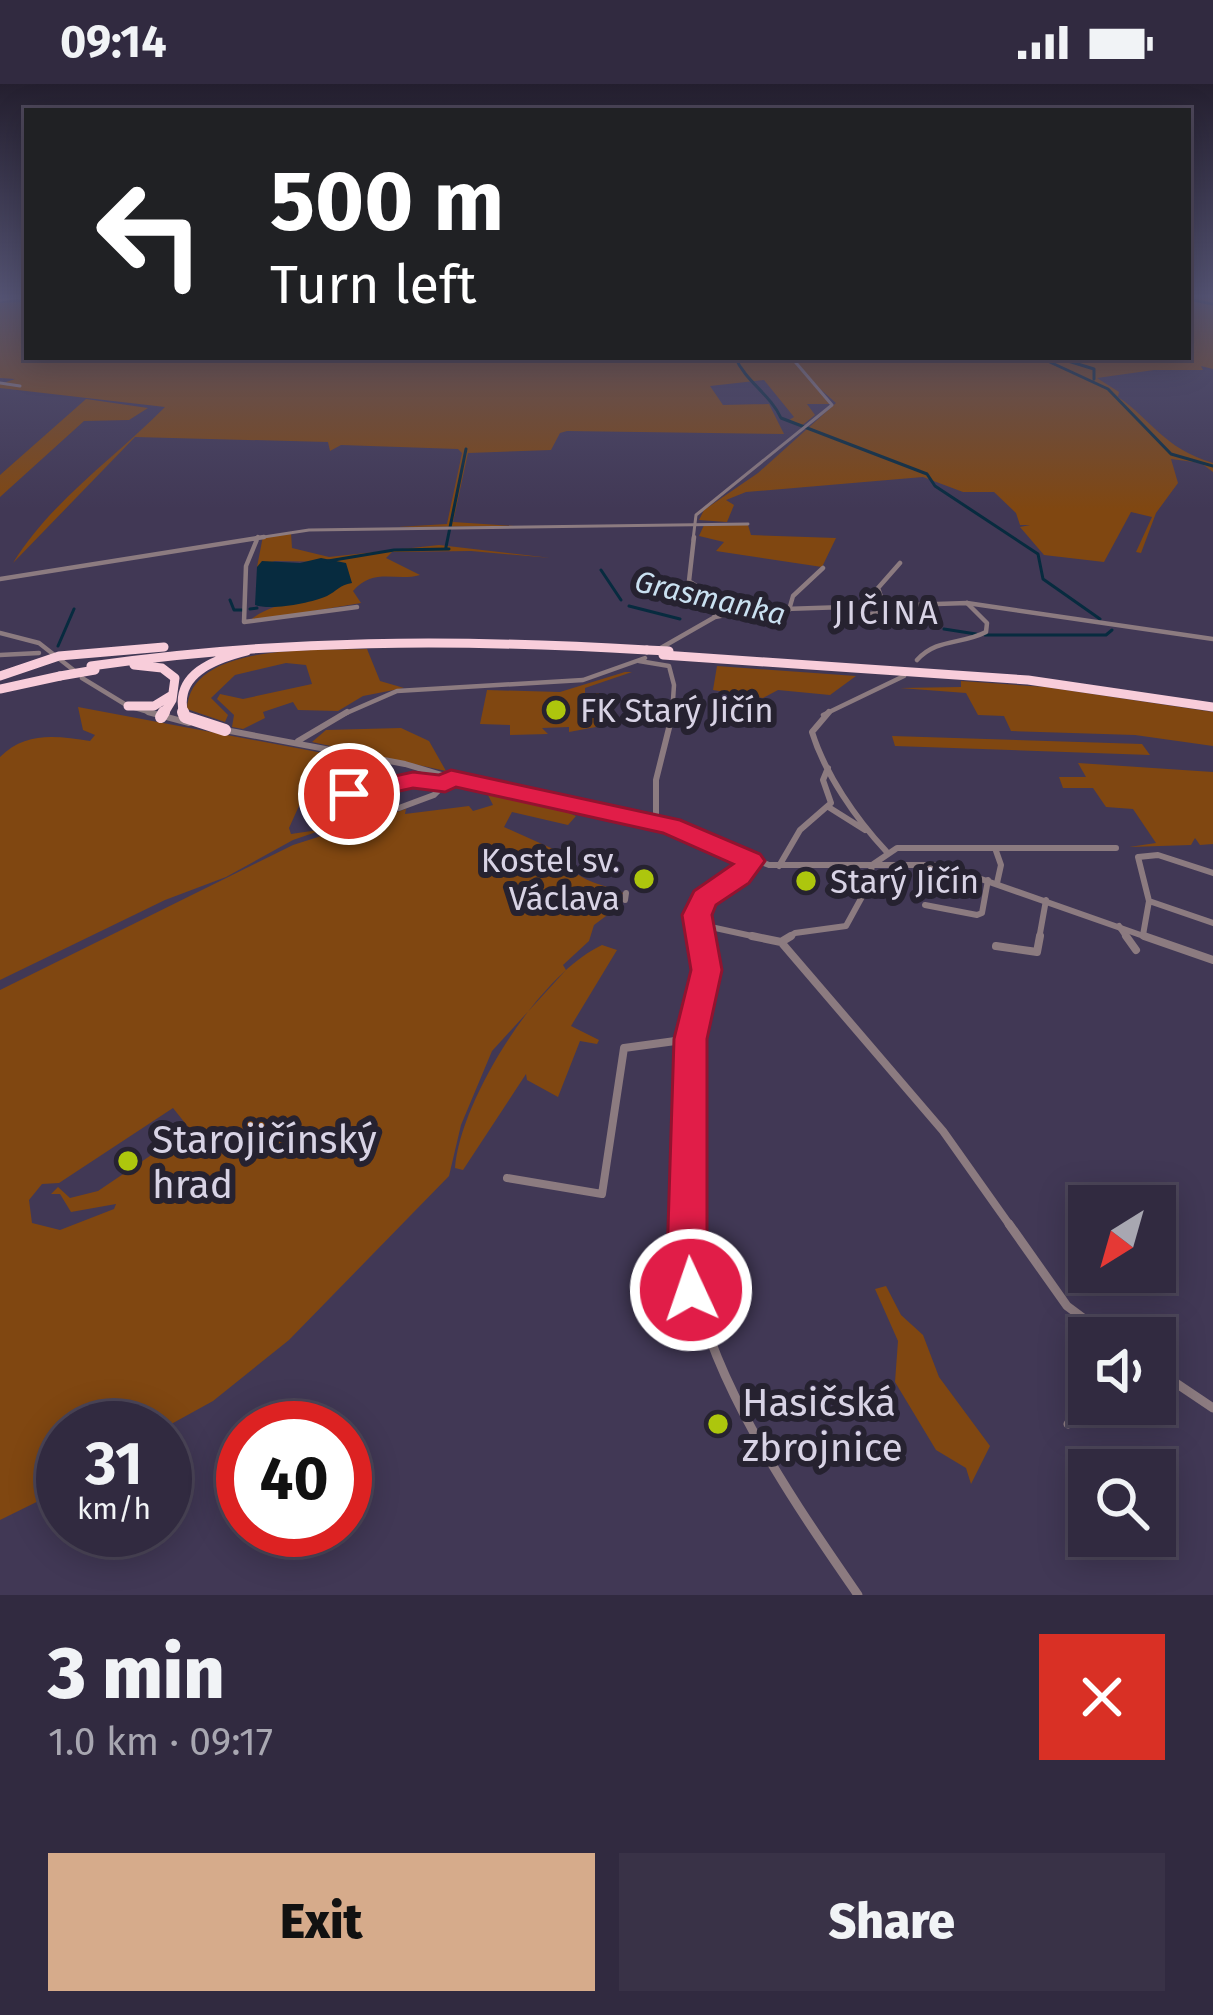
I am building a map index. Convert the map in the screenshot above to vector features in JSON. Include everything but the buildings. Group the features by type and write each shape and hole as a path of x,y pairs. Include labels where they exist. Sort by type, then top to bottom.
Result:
{"highway":[{"path":"0,687 217,648 357,638"},
{"path":"0,676 59,656 236,641 465,638 651,655"},
{"path":"98,668 269,647 423,641 1047,682 1213,705"},
{"path":"160,717 172,711 177,695 202,667 269,647"},
{"path":"98,668 163,668 175,678 185,717 225,730"},
{"path":"128,706 154,706 177,695"}],"street":[{"path":"783,610 710,597 689,581 699,512 832,404 800,368"},
{"path":"0,382 20,386"},
{"path":"0,579 329,529 748,524"},
{"path":"259,536 246,566 244,622 357,607"},
{"path":"884,606 878,587 900,563"},
{"path":"783,610 823,568"},
{"path":"710,597 715,617"},
{"path":"295,743 356,705 394,692 557,687 602,678 715,617 783,610 1004,604 1213,639"},
{"path":"859,607 860,615 870,617 919,609 917,605"},
{"path":"917,660 931,645 982,635 987,623 969,605"},
{"path":"0,633 39,643 128,706 160,717 656,823 751,861 849,867 927,863 993,881 1213,960"},
{"path":"0,655 39,653"},
{"path":"651,655 669,666 676,695 675,714 664,734 653,779 656,823"},
{"path":"886,851 868,832 812,732 822,715 904,676"},
{"path":"778,866 800,830 829,807 831,795 824,780 829,767"},
{"path":"321,800 413,780 448,781"},
{"path":"399,808 434,794 448,781"},
{"path":"829,807 868,832"},
{"path":"925,904 982,913 1001,865 995,848"},
{"path":"872,865 886,851 1116,848"},
{"path":"1143,935 1149,901 1136,864 1143,854 1213,873"},
{"path":"751,861 739,876 704,898 698,924 706,970 690,1039 687,1260 691,1290 750,1412 858,1595"},
{"path":"781,941 795,933 846,926 873,875 872,865"},
{"path":"849,867 850,887 861,898"},
{"path":"996,946 1037,952 1046,900"},
{"path":"1149,901 1213,923"},
{"path":"698,924 781,941 943,1131 1049,1284 1079,1316"},
{"path":"1119,926 1136,950"},
{"path":"507,1178 602,1194 624,1048 690,1039"},
{"path":"1176,1384 1213,1408"}],"shaded area":[{"path":"0,368 800,368 810,379 801,368 1202,368 1097,378 1119,392 1118,397 1170,442 1213,463 1213,472 1201,463 1171,459 1178,483 1156,513 1141,553 1136,552 1152,517 1131,512 1104,562 1044,555 1020,527 1030,525 1020,525 1016,513 994,492 963,492 923,477 746,492 726,500 734,505 727,522 699,520 704,510 758,473 836,403 819,388 830,404 807,404 815,415 800,427 789,420 794,417 764,380 710,386 723,405 769,404 784,434 567,431 560,433 551,450 468,453 453,522 514,526 397,527 447,524 462,453 458,449 341,445 330,451 328,442 135,437 13,563 65,499 165,407 0,388 15,379 0,378"},
{"path":"86,399 148,408 129,420 84,421 0,497 0,475"},
{"path":"704,525 748,525 751,535 836,538 822,567 716,551 724,542 699,536"},
{"path":"291,533 292,548 329,557 439,545 551,558 471,551 392,552 386,558 420,575 369,579 353,591 361,603 248,622 269,609 341,584 341,562 275,561 257,567 263,536"},
{"path":"367,649 380,681 404,688 363,696 338,711 298,710 293,702 263,712 265,718 243,729 232,727 234,715 217,699 220,694 243,699 312,684 306,665 286,663 235,675 211,698 228,715 225,722 187,709 194,687 209,672 232,661 289,651"},
{"path":"717,666 856,676 830,695 778,690 763,698 713,690"},
{"path":"632,672 585,688 585,693 602,693 598,697 604,704 596,727 569,732 569,727 542,728 548,734 510,735 510,725 480,724 487,690 560,692"},
{"path":"961,681 1045,687 1213,712 1213,746 1135,735 1011,731 1004,716 978,715 966,693 900,688 961,687"},
{"path":"78,707 323,753 289,828 291,834 325,829 0,980 0,757 31,739 90,741 95,735 83,730"},
{"path":"401,728 429,741 446,771 312,742 326,730"},
{"path":"892,736 1142,744 1150,755 895,746"},
{"path":"1078,763 1213,772 1213,844 1200,845 1195,838 1191,845 1129,847 1156,843 1133,809 1106,807 1093,788 1063,788 1059,777 1086,777"},
{"path":"486,791 547,804 576,816 568,825 512,812 504,827 562,853 579,875 623,893 610,913 594,925 589,941 563,965 566,970 492,1051 461,1125 449,1176 289,1340 192,1413 192,1401 36,1401 36,1502 0,1520 0,990 293,845 406,809 405,814 469,806 473,811 493,805","holes":["173,1108 189,1128 98,1191 70,1198 58,1187 51,1194 60,1194 71,1212 116,1204 114,1209 60,1230 32,1223 29,1200 42,1184 59,1183"]},
{"path":"602,945 617,950 571,1026 599,1040 597,1044 580,1041 558,1097 527,1080 526,1074 463,1170 455,1168 471,1109 507,1042 553,983"},
{"path":"886,1286 901,1315 923,1335 939,1377 990,1446 971,1484 966,1468 936,1450 895,1382 898,1341 875,1289"}],"water":[{"path":"321,558 346,563 352,583 301,604 255,605 257,567 262,561 300,563"}],"waterway":[{"path":"741,368 781,418 927,474 935,486 1038,554 1043,579 1100,619"},
{"name":"Grasmanka","path":"1062,368 1108,389 1171,454 1213,466"},
{"path":"1089,368 1094,369 1094,379"},
{"path":"446,547 466,449"},
{"name":"Grasmanka","path":"328,561 394,550 449,549"},
{"path":"601,570 621,600"},
{"path":"230,600 234,610 242,610"},
{"path":"629,606 680,619"},
{"path":"250,609 257,608"},
{"path":"58,646 74,609"},
{"path":"944,629 976,634"},
{"path":"985,635 1106,635 1112,630"}],"place":[{"name":"FK Starý Jičín","path":"556,710"},
{"name":"Kostel sv. Václava","path":"644,879"},
{"name":"Starý Jičín","path":"806,881"},
{"name":"Starojičínský hrad","path":"128,1161"},
{"name":"Hasičská zbrojnice","path":"718,1424"}],"district":[{"name":"JIČINA","path":"887,612"}],"route":[{"path":"349,794 413,780 445,784 451,778 670,826 751,861 739,876 704,898 697,915 706,970 690,1039 694,1061 687,1260 691,1290"}]}
